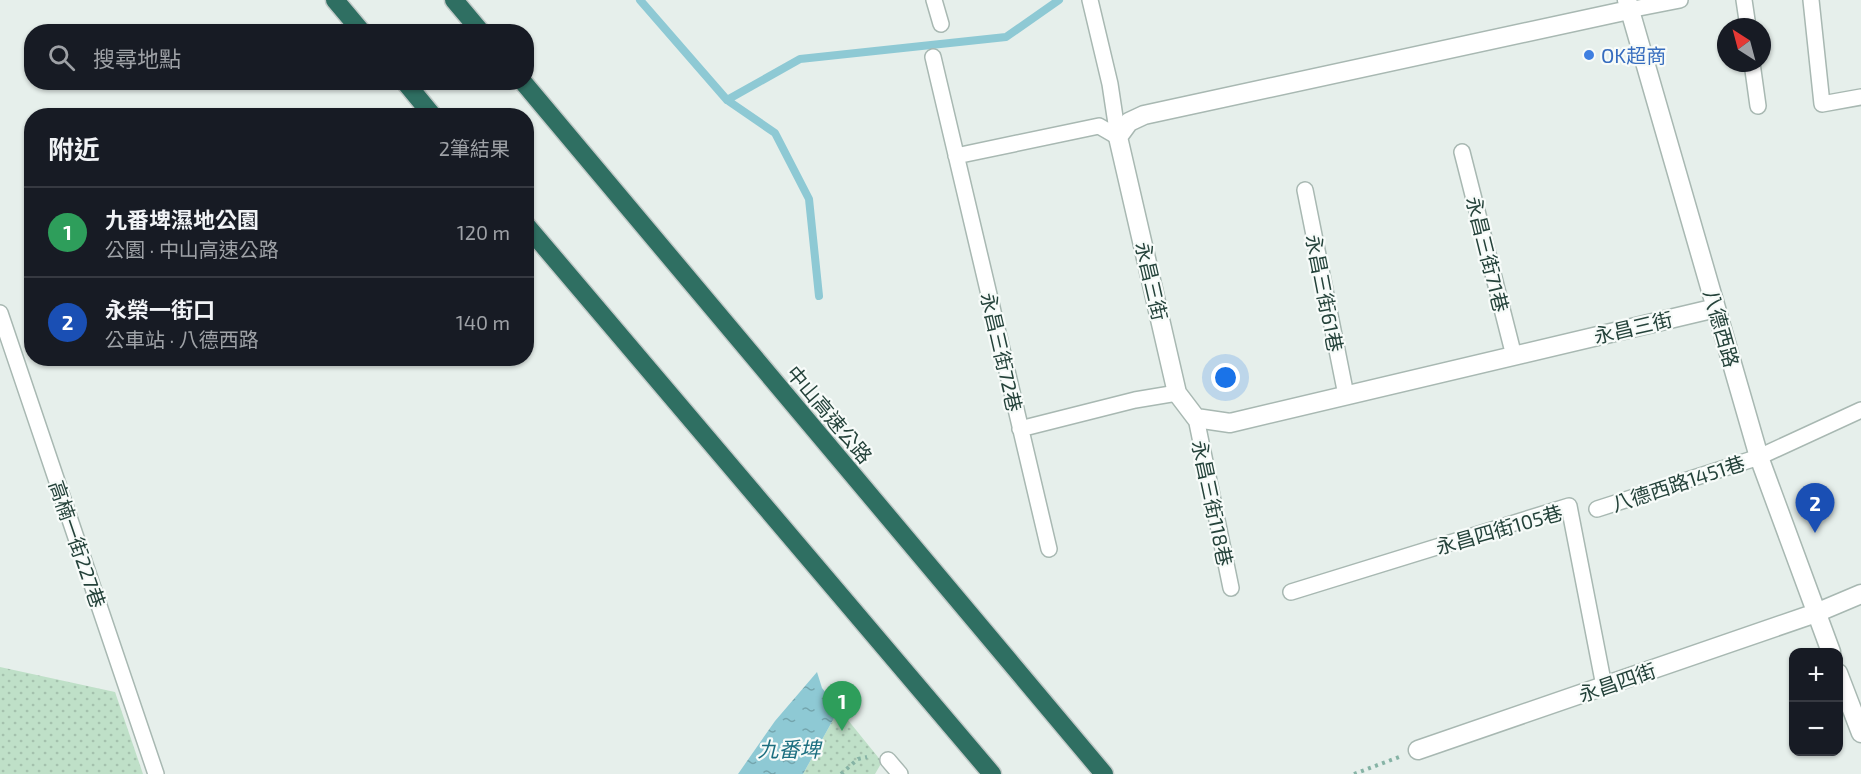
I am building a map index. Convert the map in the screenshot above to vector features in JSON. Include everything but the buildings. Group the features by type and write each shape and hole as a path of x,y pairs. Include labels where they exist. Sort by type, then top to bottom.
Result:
{"highway":[{"path":"335,0 355,24"},
{"path":"454,0 474,24"},
{"path":"412,90 426,108"},
{"name":"中山高速公路","path":"530,90 1104,774"},
{"path":"534,234 992,774"}],"street":[{"path":"1118,137 1129,122 1144,115 1628,5"},
{"name":"八德西路","path":"1628,5 1759,457 1829,648"},
{"name":"永昌三街","path":"1118,137 1178,393 1196,418 1230,423 1716,308"},
{"name":"永昌四街","path":"1418,750 1816,614 1861,594"},
{"path":"1843,684 1861,733"}],"lane":[{"path":"934,0 940,24"},
{"path":"1090,0 1110,84 1118,137"},
{"path":"1628,5 1680,0"},
{"path":"1744,0 1747,18"},
{"path":"1811,0 1822,104 1861,97"},
{"name":"永昌三街72巷","path":"933,57 1048,549"},
{"path":"1753,72 1758,106"},
{"path":"956,156 1099,126 1118,137"},
{"name":"永昌三街71巷","path":"1462,152 1514,356"},
{"name":"永昌三街61巷","path":"1305,190 1346,395"},
{"name":"高楠一街227巷","path":"0,313 156,774"},
{"path":"1020,429 1136,400 1178,393"},
{"name":"八德西路1451巷","path":"1597,509 1759,457 1861,410"},
{"name":"永昌三街118巷","path":"1196,418 1231,588"},
{"name":"永昌四街105巷","path":"1291,592 1569,506 1604,686"},
{"path":"888,760 900,774"}],"path":[{"path":"1354,774 1418,750"},
{"path":"841,774 858,759 871,755 888,760"}],"green space":[{"path":"0,667 115,692 143,774 0,774"},
{"path":"839,709 882,762 875,774 803,774"}],"water":[{"name":"九番埤","path":"817,672 822,688 839,709 803,774 738,774 775,721"}],"waterway":[{"path":"640,0 727,100 775,133 809,199 819,296"},
{"path":"727,100 800,59 1006,37 1059,0"}],"place":[{"name":"OK超商","path":"1589,55"},
{"name":"永榮一街口","path":"1815,533"},
{"name":"九番埤濕地公園","path":"842,731"}]}
